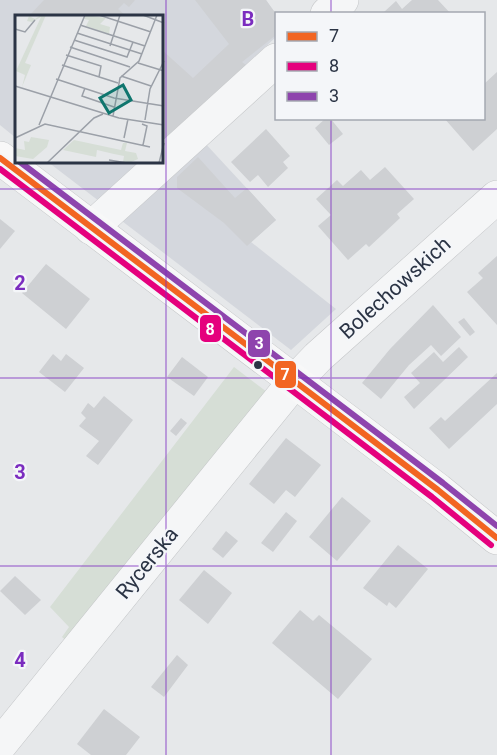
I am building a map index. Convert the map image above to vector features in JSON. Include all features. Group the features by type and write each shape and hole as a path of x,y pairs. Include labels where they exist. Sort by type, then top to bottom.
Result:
{"street":[{"path":"329,12 342,0"},
{"path":"164,162 275,61"},
{"path":"0,158 438,490 497,538"},
{"path":"91,228 161,164"},
{"name":"Bolechowskich","path":"294,382 318,357 497,197"},
{"name":"Rycerska","path":"0,745 294,382"}],"shaded area":[{"path":"0,0 266,0 275,13 275,38 164,140 164,15 15,15 15,137 0,125"},
{"path":"203,141 276,220 251,242 336,309 291,350 118,218"},
{"path":"51,164 139,164 99,201"},
{"path":"234,367 271,395 70,644 62,637 69,627 50,607"}],"building":[{"path":"44,0 135,0 129,7 124,3 118,9 125,15 30,15"},
{"path":"195,0 266,0 275,13 275,36 242,62 246,65 164,140 164,52 193,78 229,44"},
{"path":"412,0 438,0 449,12 384,12 396,1 402,9"},
{"path":"497,72 497,129 473,151 446,120 485,120 485,83"},
{"path":"324,120 332,120 343,134 329,145 315,128"},
{"path":"266,129 290,156 283,162 288,168 268,187 258,175 250,182 231,162"},
{"path":"198,157 235,198 247,188 276,220 247,246 224,223 177,188 177,177"},
{"path":"385,167 414,199 397,214 400,218 369,247 366,244 348,260 318,226 331,215 316,199 337,180 343,186 361,170 370,180"},
{"path":"0,219 15,231 0,249"},
{"path":"497,256 497,325 467,292 483,278 478,273"},
{"path":"46,264 90,299 66,329 22,293"},
{"path":"433,305 461,337 441,356 431,345 409,365 381,399 362,383 390,349"},
{"path":"464,318 475,332 470,336 458,322"},
{"path":"459,347 468,357 414,409 404,397 420,383 411,373 434,352 443,362"},
{"path":"53,354 61,361 66,354 84,368 65,392 39,372"},
{"path":"182,357 208,377 194,396 167,377"},
{"path":"497,373 497,404 449,449 429,428 441,417 445,421"},
{"path":"104,396 133,420 98,465 86,456 99,441 79,426 86,418 81,413 88,403 94,408"},
{"path":"181,418 187,423 176,436 170,431"},
{"path":"286,438 321,465 295,497 286,490 274,504 249,484"},
{"path":"342,497 371,521 337,561 309,537"},
{"path":"286,512 297,521 273,552 261,543"},
{"path":"226,531 238,541 223,558 212,549"},
{"path":"398,545 428,569 396,608 389,602 387,606 363,588"},
{"path":"204,570 232,593 208,624 179,600"},
{"path":"15,576 41,600 25,615 0,591"},
{"path":"300,610 313,621 319,615 372,659 338,699 272,643"},
{"path":"177,655 188,665 164,697 151,687"},
{"path":"104,709 140,737 126,755 91,755 77,744"}],"transit line":[{"name":"7","path":"0,158 438,490 497,538"},
{"name":"3","path":"23,164 497,526"},
{"name":"8","path":"0,169 432,497 491,545"}]}
